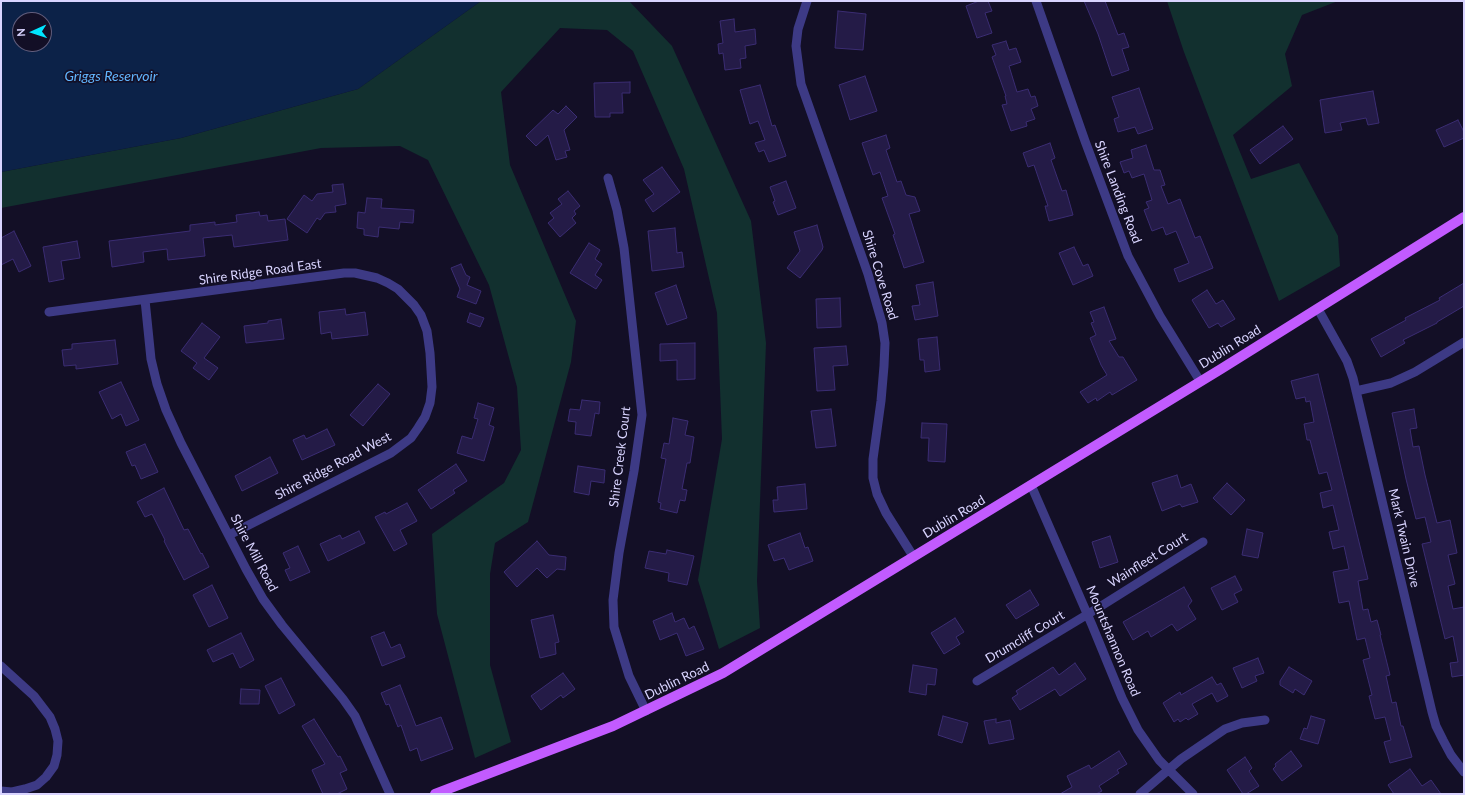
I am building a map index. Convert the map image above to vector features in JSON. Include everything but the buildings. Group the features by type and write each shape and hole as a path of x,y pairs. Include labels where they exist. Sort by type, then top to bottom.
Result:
{"main road":[{"name":"Dublin Road","path":"435,794 613,726 723,673 1318,309 1464,217"}],"street":[{"name":"Shire Cove Road","path":"808,1 798,29 796,46 801,84 868,274 882,322 885,343 881,401 873,459 873,478 877,494 886,513 913,556"},
{"name":"Shire Landing Road","path":"1036,1 1128,256 1160,316 1200,381"},
{"name":"Shire Creek Court","path":"608,178 617,210 624,248 642,415 634,472 619,553 613,600 614,626 628,676 646,711"},
{"name":"Shire Ridge Road East","path":"50,312 344,273 354,273 377,278 388,283 406,296 421,315 427,331 430,353"},
{"name":"Shire Mill Road","path":"145,300 151,359 157,384 166,410 246,569 263,599 282,625 339,693 355,716 390,794"},
{"name":"Mark Twain Drive","path":"1318,309 1347,361 1356,391 1436,726 1451,755 1464,772"},
{"path":"1356,391 1391,383 1415,372 1464,342"},
{"name":"Shire Ridge Road West","path":"229,535 391,453 411,438 425,417 430,403 432,387 430,353"},
{"name":"Mountshannon Road","path":"1031,485 1088,614 1122,698 1138,730 1167,770 1192,794"},
{"name":"Wainfleet Court","path":"1088,614 1203,542"},
{"name":"Drumcliff Court","path":"977,681 1088,614"},
{"path":"1,666 34,696 50,717 56,729 58,741 57,755 54,766 46,777 37,785 12,792 1,791"},
{"path":"1140,794 1181,759 1226,729 1242,723 1265,720"}],"green space":[{"path":"481,1 629,1 672,46 751,221 766,343 757,581 760,628 719,649 698,580 722,439 717,313 684,169 633,51 607,30 560,28 501,92 510,165 576,321 571,362 528,522 495,543 490,574 490,665 511,742 475,758 437,614 432,534 504,483 521,450 517,387 489,285 428,160 400,146 321,148 1,208 1,172 181,138 358,89"},
{"path":"1167,1 1338,1 1302,15 1285,54 1292,86 1233,135 1251,179 1299,163 1338,236 1340,266 1279,301 1184,52"}],"water":[{"name":"Griggs Reservoir","path":"1,1 481,1 358,89 181,138 1,172"}]}
